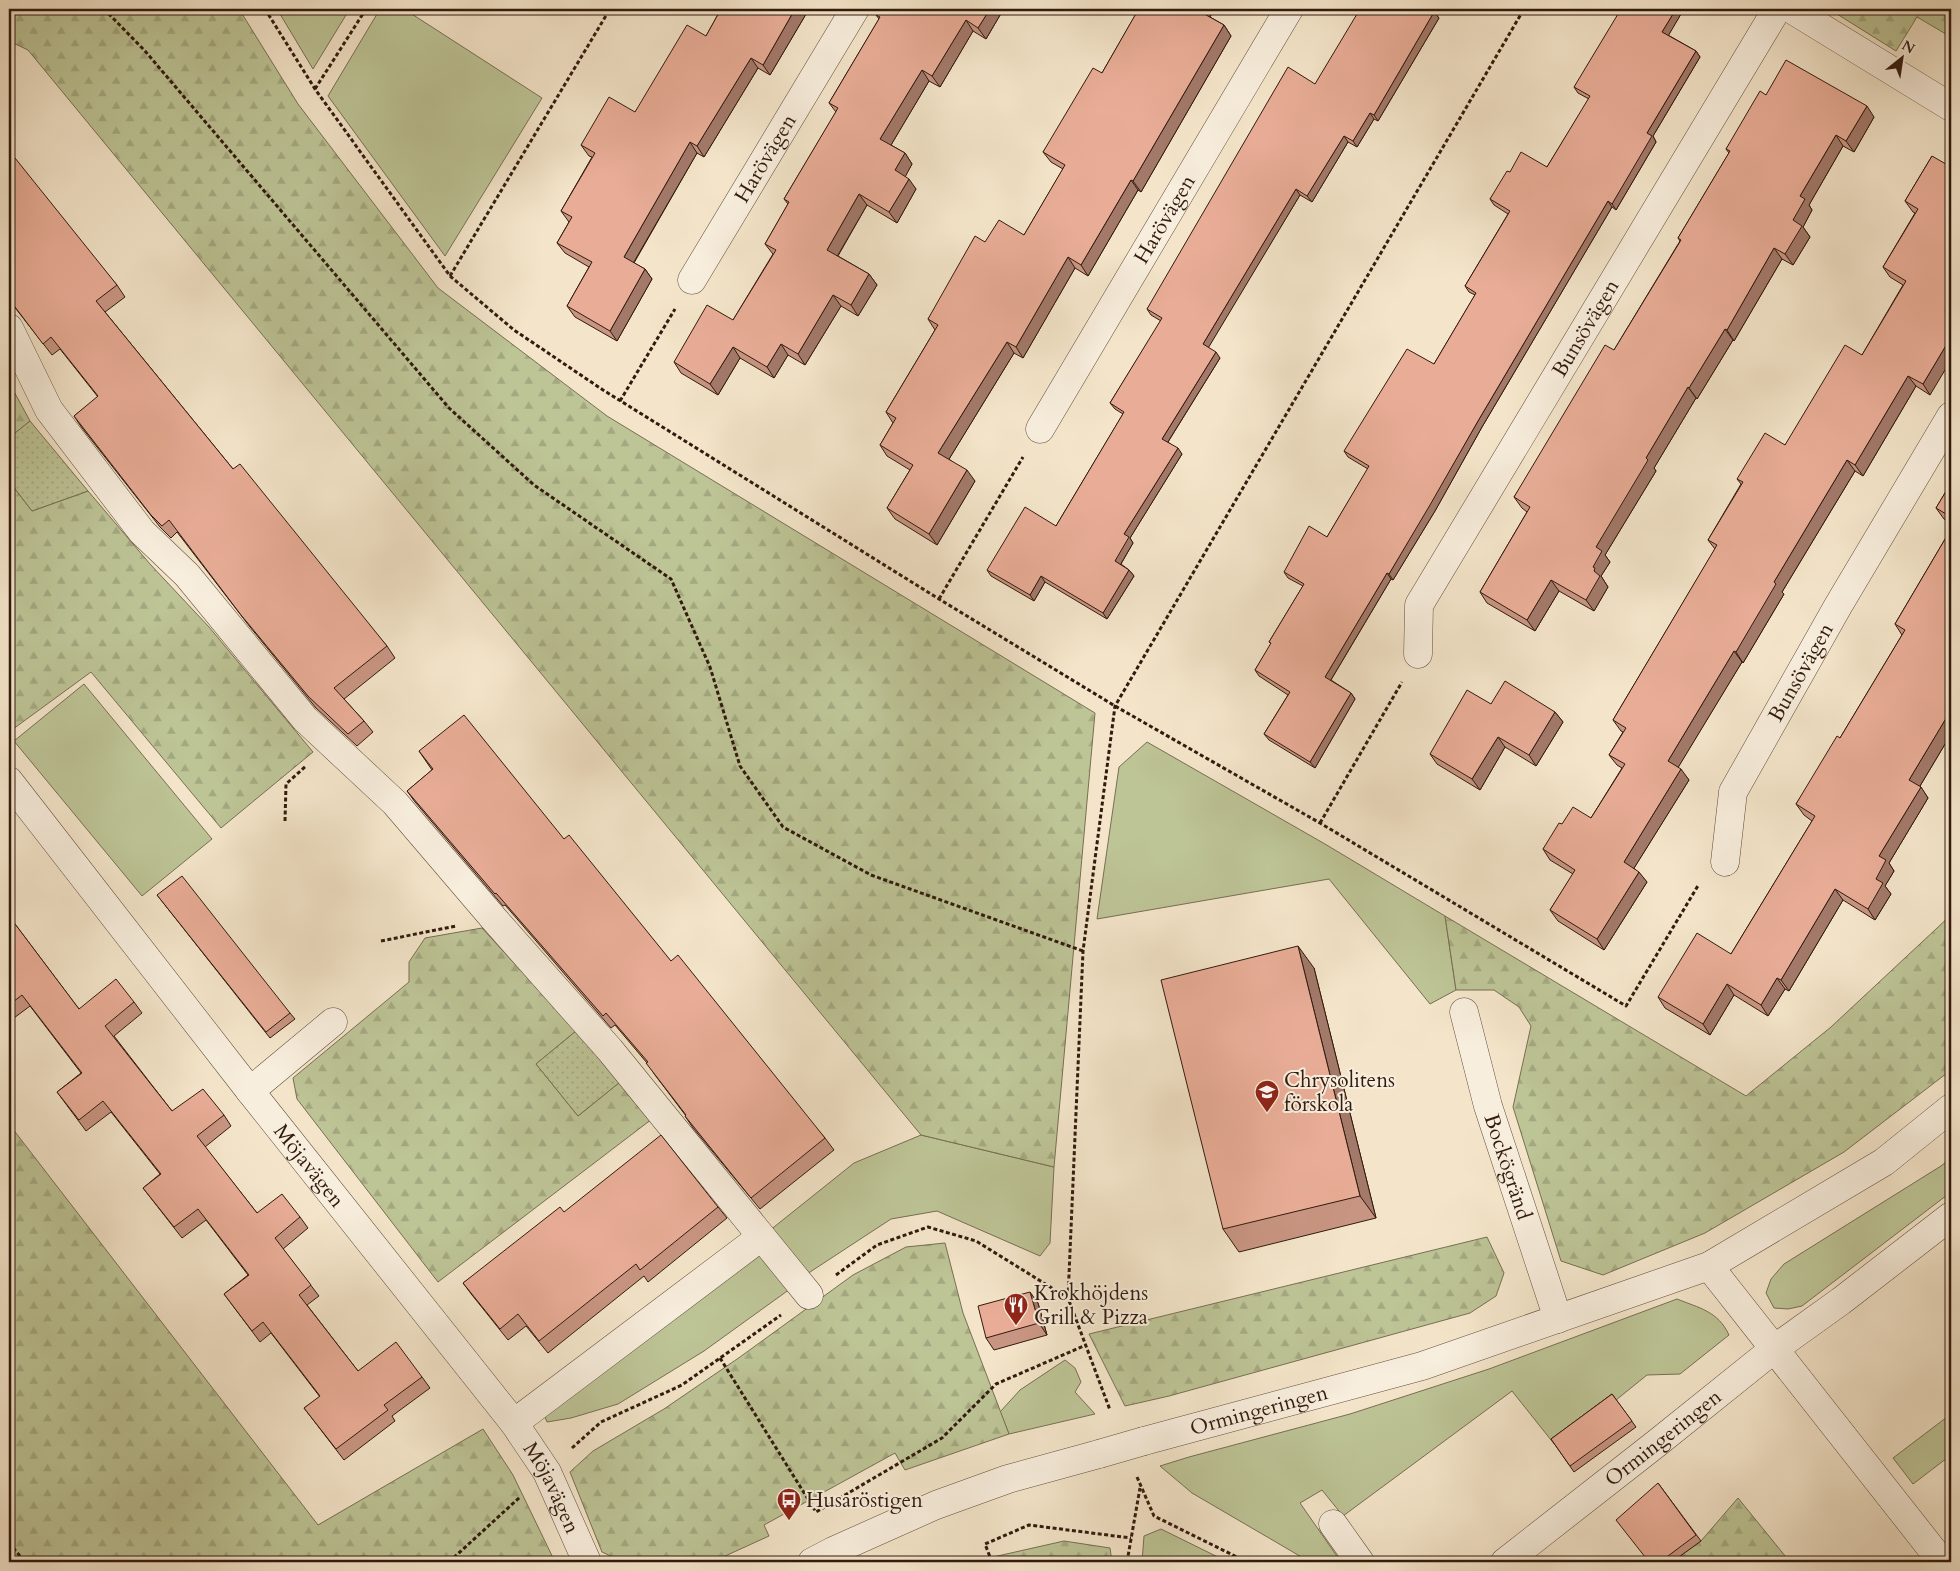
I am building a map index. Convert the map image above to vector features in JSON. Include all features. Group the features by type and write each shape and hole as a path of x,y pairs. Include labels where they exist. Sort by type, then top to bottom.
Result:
{"street":[{"name":"Harövägen","path":"692,280 855,9"},
{"name":"Harövägen","path":"1040,428 1288,9"},
{"name":"Bunsövägen","path":"1418,654 1419,605 1777,9"},
{"path":"1791,9 1951,107"},
{"path":"9,328 49,410 142,532 187,575 305,719 395,803 610,1050 809,1295"},
{"name":"Bunsövägen","path":"1725,862 1733,792 1838,606 1951,416"},
{"name":"Möjavägen","path":"9,781 250,1091 514,1423 546,1472 588,1562"},
{"name":"Bockögränd","path":"1464,1012 1488,1106 1558,1320"},
{"path":"250,1091 333,1022"},
{"name":"Ormingeringen","path":"812,1562 936,1505 1008,1479 1422,1366 1708,1266 1884,1162 1951,1108"},
{"name":"Ormingeringen","path":"1504,1562 1774,1349 1951,1216"},
{"path":"514,1423 761,1237"},
{"path":"1708,1266 1942,1562"},
{"path":"1332,1524 1360,1562"}],"path":[{"path":"104,9 152,59 449,408 534,484 671,580 710,667 740,766 783,827 871,874 1083,951"},
{"path":"265,9 315,89 450,276 514,330 620,401 1115,706 1320,822 1626,1006 1703,876 1725,862"},
{"path":"315,89 366,9"},
{"path":"450,276 610,9"},
{"path":"1110,1410 1068,1298 1083,951 1115,706 1524,9"},
{"path":"620,401 692,280"},
{"path":"939,599 1040,428"},
{"path":"1320,822 1418,654"},
{"path":"285,821 286,784 331,743"},
{"path":"381,941 430,930"},
{"path":"449,1562 601,1422 682,1385 877,1245 928,1227 976,1241 1068,1298"},
{"path":"720,1358 816,1512 942,1438 996,1384 1086,1345"},
{"path":"1127,1562 1140,1487 1154,1516 1247,1562"},
{"path":"992,1562 985,1544 1029,1525 1131,1538"},
{"path":"9,1542 25,1562"}],"green space":[{"path":"9,9 239,9 298,104 438,288 607,416 1095,713 1054,1167 921,1135 28,50 9,41"},
{"path":"277,9 342,9 346,15 313,69"},
{"path":"380,9 404,9 542,98 445,256 328,96"},
{"path":"1829,9 1951,9 1951,37 1917,17 1896,51"},
{"path":"9,386 11,386 30,421 9,438"},
{"path":"30,421 88,491 32,511 9,481 9,438"},
{"path":"9,481 32,511 88,491 150,564 209,627 313,752 221,828 91,672 9,732"},
{"path":"84,684 212,839 142,896 14,741"},
{"path":"1147,742 1325,844 1445,916 1456,990 1430,1004 1329,879 1097,919 1119,767"},
{"path":"1951,915 1951,1070 1844,1152 1705,1233 1603,1275 1561,1261 1513,1107 1531,1026 1519,1007 1494,990 1456,990 1445,916 1746,1096 1831,1027"},
{"path":"482,928 576,1031 536,1064 578,1116 620,1082 652,1119 438,1282 297,1099 293,1078 409,982 409,962 425,938"},
{"path":"576,1031 620,1082 578,1116 536,1064"},
{"path":"9,1124 318,1525 483,1429 513,1475 555,1562 9,1562"},
{"path":"921,1135 1054,1167 1050,1243 1040,1256 937,1211 891,1219 807,1274 769,1231 854,1163"},
{"path":"1951,1158 1951,1192 1802,1306 1788,1309 1774,1308 1766,1293 1771,1279 1784,1264"},
{"path":"1487,1237 1504,1273 1496,1296 1470,1313 1169,1396 1125,1406 1089,1334"},
{"path":"945,1243 963,1313 1009,1434 905,1470 895,1453 764,1525 769,1536 712,1562 624,1562 602,1552 570,1472 593,1451 664,1409 740,1357 853,1275 906,1247"},
{"path":"750,1246 790,1289 704,1351 618,1404 571,1418 547,1422 539,1402"},
{"path":"1677,1299 1714,1315 1725,1327 1729,1335 1680,1374 1647,1375 1555,1445 1512,1391 1343,1516 1322,1490 1300,1503 1341,1562 1310,1562 1192,1493 1160,1466 1350,1414 1489,1369"},
{"path":"1065,1360 1075,1368 1081,1382 1075,1392 1095,1414 1009,1434 1000,1412 1020,1390"},
{"path":"1951,1414 1951,1455 1913,1484 1893,1458"},
{"path":"1738,1498 1790,1562 1672,1562 1701,1541"},
{"path":"1161,1529 1228,1562 1142,1562 1144,1536"},
{"path":"1064,1541 1110,1548 1112,1562 971,1562"}],"building":[{"path":"721,9 795,9 763,65 751,58 697,146 690,142 624,257 645,269 610,331 567,306 592,262 557,243 572,217 561,211 595,153 581,145 609,97 635,112 687,25 706,36"},
{"path":"880,9 990,9 978,28 966,20 932,76 922,70 880,139 905,153 895,170 909,179 889,212 859,194 827,250 869,274 851,305 833,295 798,354 781,344 767,367 733,347 710,384 674,362 707,305 733,320 776,250 765,244 789,202 784,199 838,108 829,103 880,17 876,15"},
{"path":"1136,9 1200,9 1199,11 1224,25 1133,181 1131,180 1081,265 1068,257 1016,347 1007,342 938,453 967,470 929,534 887,508 913,465 880,445 896,418 886,412 938,325 928,319 975,236 985,242 999,220 1024,235 1065,165 1043,152 1093,68 1102,73 1138,10"},
{"path":"1360,9 1429,9 1434,12 1374,115 1370,113 1353,141 1344,136 1307,196 1296,189 1203,344 1216,352 1162,439 1178,448 1124,534 1129,537 1115,561 1129,570 1103,613 1041,576 1030,595 987,570 1025,507 1056,526 1124,412 1110,403 1162,318 1147,309 1288,67 1315,84"},
{"path":"1621,9 1676,9 1662,32 1696,51 1647,133 1652,136 1612,204 1608,201 1389,574 1387,573 1325,677 1351,693 1310,762 1264,734 1290,692 1255,670 1271,643 1269,642 1304,584 1284,572 1309,526 1327,537 1369,466 1344,451 1407,349 1434,364 1476,293 1465,286 1510,211 1490,199 1507,171 1510,172 1521,152 1547,167 1590,96 1574,87"},
{"path":"1786,60 1867,106 1846,141 1836,135 1800,196 1805,199 1793,220 1802,226 1785,254 1774,248 1727,330 1725,329 1688,387 1646,458 1648,460 1596,547 1602,551 1593,567 1595,568 1594,571 1600,576 1586,600 1551,580 1527,620 1480,592 1530,507 1514,497 1605,345 1614,350 1681,240 1678,238 1730,151 1726,149 1760,91 1766,95"},
{"path":"1932,156 1951,167 1951,300 1945,311 1951,314 1951,337 1923,384 1908,376 1855,465 1847,460 1774,582 1776,584 1736,652 1734,651 1668,761 1681,769 1624,862 1639,872 1597,939 1550,910 1575,870 1543,849 1559,823 1562,824 1573,807 1591,818 1625,764 1609,755 1626,728 1613,720 1717,545 1708,540 1743,482 1737,479 1765,433 1785,445 1845,345 1862,355 1906,281 1883,267 1918,209 1905,201"},
{"path":"15,158 117,285 96,301 233,469 240,464 387,646 334,688 364,721 348,734 308,696 241,615 169,520 162,526 151,515 74,416 98,396 51,337 43,344 9,299 9,163"},
{"path":"1951,483 1951,517 1936,508"},
{"path":"1951,529 1951,710 1909,780 1921,787 1879,856 1886,860 1876,879 1883,883 1868,909 1835,889 1781,980 1777,978 1761,1005 1727,984 1703,1024 1658,997 1697,933 1731,954 1815,816 1796,804 1837,736 1840,738 1905,630 1895,624"},
{"path":"1505,681 1555,712 1529,755 1498,737 1472,779 1430,754 1467,690 1491,704"},
{"path":"464,715 564,839 569,835 671,961 678,955 825,1138 751,1198 685,1116 646,1063 648,1062 606,1013 603,1016 407,791 433,769 419,751"},
{"path":"182,876 290,1013 266,1032 157,895"},
{"path":"9,916 79,1009 116,979 134,1002 105,1026 172,1111 203,1089 224,1115 197,1136 257,1213 282,1194 300,1217 275,1238 311,1285 299,1295 358,1371 396,1342 422,1377 384,1405 388,1410 336,1449 304,1408 320,1396 263,1322 252,1331 224,1294 249,1275 198,1209 174,1227 143,1188 161,1174 103,1101 79,1120 57,1092 82,1073 22,995 9,1005"},
{"path":"1298,946 1360,1196 1223,1229 1161,980"},
{"path":"661,1135 718,1207 640,1270 636,1264 539,1341 518,1314 500,1329 463,1283 560,1207 564,1212"},
{"path":"1030,1292 1039,1323 986,1338 978,1306"},
{"path":"1612,1394 1632,1421 1570,1466 1551,1439"},
{"path":"1658,1483 1696,1535 1660,1562 1649,1562 1616,1520"}],"place":[{"name":"Chrysolitens förskola","path":"1267,1113"},
{"name":"Krokhöjdens Grill & Pizza","path":"1016,1326"},
{"name":"Husaröstigen","path":"789,1521"}]}
